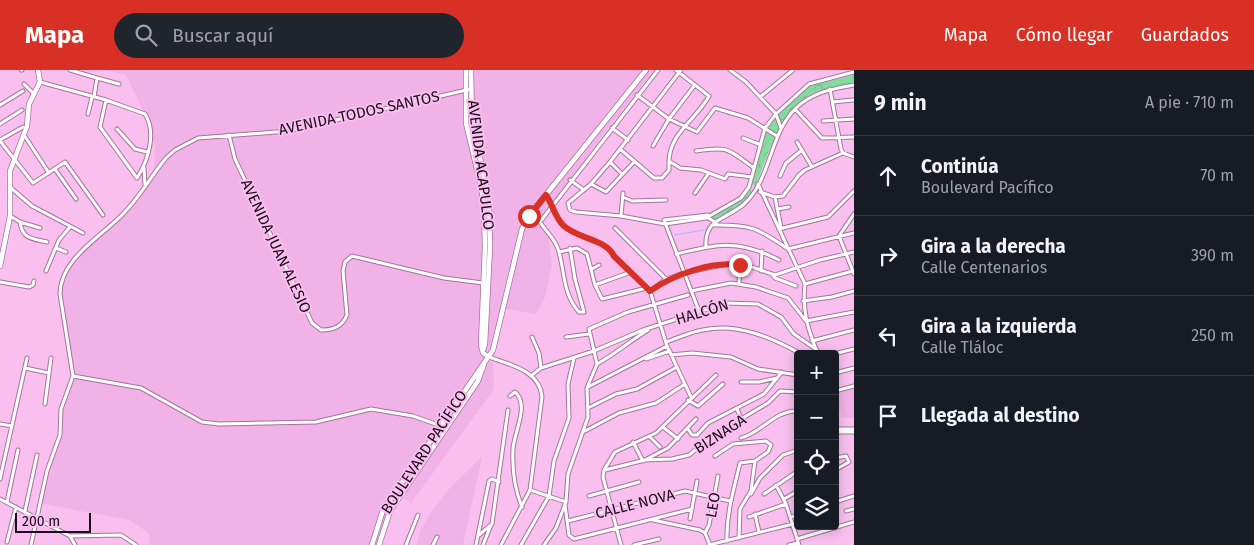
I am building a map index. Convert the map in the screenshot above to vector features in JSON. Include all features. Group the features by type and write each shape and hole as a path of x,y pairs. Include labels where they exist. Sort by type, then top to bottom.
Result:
{"main road":[{"name":"AVENIDA ACAPULCO","path":"466,70 469,90"},
{"name":"AVENIDA ACAPULCO","path":"471,70 466,123 481,186 484,210 487,284 481,345 484,354 489,357"},
{"name":"BOULEVARD PACÍFICO","path":"372,545 383,510 478,381 484,364 493,350 522,229 529,216 646,70"},
{"path":"0,266 10,216 10,171 24,136 29,104 40,82 39,71"},
{"name":"BOULEVARD PACÍFICO","path":"379,545 390,511 445,427"}],"street":[{"path":"70,70 119,84"},
{"path":"570,248 575,280 584,312 579,312 566,293 559,252 551,234 540,222 552,203 658,70"},
{"path":"730,70 738,74 776,114 781,128"},
{"path":"760,97 793,70"},
{"path":"620,149 634,162 658,179 669,170 669,152 684,126 708,98 708,95 694,86 679,71 628,140 620,149 592,184 568,203 568,206 576,212 664,222 706,216 741,198 749,187 765,128 776,114 810,84 845,72 854,72"},
{"path":"88,114 97,78"},
{"path":"40,82 106,100 145,114 151,137 144,168 146,185"},
{"path":"24,84 34,94"},
{"path":"706,247 706,232 715,222 744,204 755,189 777,136 794,109 810,96 830,89 854,85"},
{"path":"653,146 669,119 694,86"},
{"path":"830,89 837,119 838,136 843,153"},
{"name":"AVENIDA TODOS SANTOS","path":"73,376 60,282 72,262 125,213 166,158 180,147 198,138 288,131 469,90"},
{"path":"0,105 23,91"},
{"path":"637,95 669,119 697,132 716,108 748,118 777,136"},
{"path":"106,100 100,128 136,177 144,168"},
{"path":"833,102 854,100"},
{"path":"794,109 822,138 854,137"},
{"path":"0,124 22,110"},
{"path":"823,121 854,119"},
{"path":"23,127 0,141 33,183 65,162 102,215"},
{"path":"612,128 628,140"},
{"path":"117,130 135,149 147,152"},
{"name":"AVENIDA JUAN ALESIO","path":"229,135 235,159 312,323 322,330 333,330 345,321 348,308 343,266 352,256 444,278 487,284"},
{"path":"24,136 49,173"},
{"path":"743,138 761,145"},
{"path":"797,142 812,167"},
{"path":"696,151 720,147 727,148 754,168"},
{"path":"780,176 786,163 802,150"},
{"path":"749,187 775,197 783,196 799,175 812,167 843,153 854,157"},
{"path":"669,161 680,168 701,170 725,179 728,174 752,177"},
{"path":"610,162 622,172"},
{"path":"592,184 606,192 622,172 634,162"},
{"path":"55,169 76,198"},
{"path":"695,193 709,173"},
{"path":"570,180 584,190"},
{"path":"758,183 760,192 780,228 805,284 803,301 806,321 817,350"},
{"path":"11,188 32,206 83,233"},
{"path":"780,228 828,217 854,191"},
{"path":"546,195 552,203 555,215 563,226 582,238 604,245 610,249 614,256 650,291 670,353 691,397"},
{"path":"621,216 623,195 632,202 666,200"},
{"path":"775,197 780,228"},
{"path":"778,209 789,206"},
{"path":"839,236 854,214"},
{"path":"10,216 20,222 40,228"},
{"path":"706,216 715,222"},
{"path":"20,222 24,234 28,238 47,242"},
{"path":"664,222 699,311"},
{"path":"712,225 735,224 756,228 788,249 854,233"},
{"path":"46,270 56,248 70,227"},
{"path":"615,228 666,279"},
{"path":"805,284 853,273 839,236"},
{"path":"676,254 706,247 736,244 762,251 779,260"},
{"path":"56,248 66,252"},
{"path":"559,252 570,248 583,250 587,254 595,285 602,299 647,288"},
{"path":"761,271 762,251"},
{"path":"650,291 666,279 684,273 727,264 740,265 778,275 798,267 854,252"},
{"path":"592,269 599,265"},
{"path":"739,283 740,265"},
{"path":"595,285 631,272"},
{"path":"772,274 775,278 796,286"},
{"path":"0,282 30,287 34,281"},
{"path":"691,291 731,282 739,283 788,298 806,321"},
{"path":"803,301 832,297 854,291"},
{"path":"544,545 556,528 565,503 568,474 584,431 588,408 587,388 597,364 589,329 628,312 655,306 688,295"},
{"name":"HALCÓN","path":"652,328 726,303 758,304 781,318 794,334 815,350"},
{"path":"806,321 854,312"},
{"path":"532,375 541,368 574,358 652,328"},
{"path":"597,364 612,356 628,342 652,328"},
{"path":"587,388 645,359 667,344 703,329 736,328 776,340 794,350"},
{"path":"812,341 854,330"},
{"path":"566,337 589,334"},
{"path":"532,337 539,353 541,368"},
{"path":"839,353 854,349"},
{"path":"645,359 670,353 732,357 758,369 794,374"},
{"path":"489,357 532,375 539,382 542,397 530,490 502,545"},
{"path":"0,479 27,358"},
{"path":"44,404 51,358"},
{"path":"522,545 549,496 554,461 569,418 568,384 574,358"},
{"path":"25,368 49,373"},
{"path":"588,408 616,394 637,389 677,368"},
{"path":"839,372 854,368"},
{"path":"688,429 692,435 697,435 708,423 737,409 744,402 764,394 782,372"},
{"path":"621,545 603,478 604,470 615,452 633,442 650,437 663,427 691,397 716,375"},
{"path":"31,545 47,471 60,435 61,409 73,376 141,388 202,422 219,424 316,422 359,410 371,409 413,416 445,427"},
{"path":"741,382 759,382 777,378"},
{"path":"584,431 619,413 656,402 685,384"},
{"path":"688,400 698,406 723,384"},
{"path":"839,390 854,386"},
{"name":"BIZNAGA","path":"604,470 644,461 672,459 689,454 768,403 780,390 794,392"},
{"path":"510,396 515,392 517,394 521,408 513,447 515,490 522,507"},
{"path":"737,409 742,419"},
{"path":"483,545 492,524 508,410"},
{"path":"741,438 752,435 764,425 794,410"},
{"path":"633,442 644,461 660,454 678,439 696,419"},
{"path":"0,424 12,426"},
{"path":"663,427 678,439"},
{"path":"839,430 854,431"},
{"path":"650,437 660,447"},
{"path":"715,456 733,444 766,441 771,448 755,461 741,461 730,500 726,527 727,541"},
{"path":"7,502 18,450"},
{"path":"744,502 756,489 760,478 783,455 794,451"},
{"path":"24,511 37,455"},
{"path":"839,457 846,456 848,458 846,465 839,468"},
{"path":"739,538 740,509 751,491 755,461"},
{"path":"764,494 794,474"},
{"name":"LEO","path":"705,532 709,525 718,476"},
{"path":"476,545 489,481 492,479 499,482"},
{"path":"690,519 697,481"},
{"path":"589,496 639,482"},
{"path":"776,485 786,504 798,542"},
{"path":"530,490 565,503"},
{"name":"CALLE NOVA","path":"568,521 685,491 730,500"},
{"path":"784,499 794,493"},
{"path":"839,501 854,496"},
{"path":"0,500 16,506 70,536 121,535 136,545"},
{"path":"565,503 569,535 574,539 692,510"},
{"path":"749,517 786,504"},
{"path":"7,542 16,506"},
{"path":"846,511 854,509"},
{"path":"755,514 759,532"},
{"path":"406,545 418,515"},
{"path":"650,520 705,532 709,545 793,524"},
{"path":"789,545 854,522"},
{"path":"479,535 492,524"},
{"path":"70,536 75,545"},
{"path":"433,545 437,537"},
{"path":"634,545 659,539"}],"shaded area":[{"path":"108,70 654,70 609,127 541,220 541,226 548,233 552,264 545,297 536,314 505,309 493,360 494,389 411,503 402,497 391,512 381,545 150,545 149,533 129,520 39,503 48,468 61,435 59,412 74,376 61,289 65,276 80,254 122,216 153,177 155,147 146,116 126,75"},
{"path":"854,389 854,418 841,418 839,392"},
{"path":"482,457 463,545 417,545 420,532 431,512 450,488"}],"green space":[{"path":"854,75 854,83 813,93 792,110 776,134 755,186 752,185 767,130 776,117 807,87"},
{"path":"751,189 752,192 743,204 715,220 710,217 742,200"}],"waterway":[{"path":"674,235 705,230 709,225"}],"route":[{"path":"529,216 546,195 552,203 555,215 563,226 582,238 604,245 610,249 614,256 650,291 666,279 684,273 727,264 740,265"}]}
